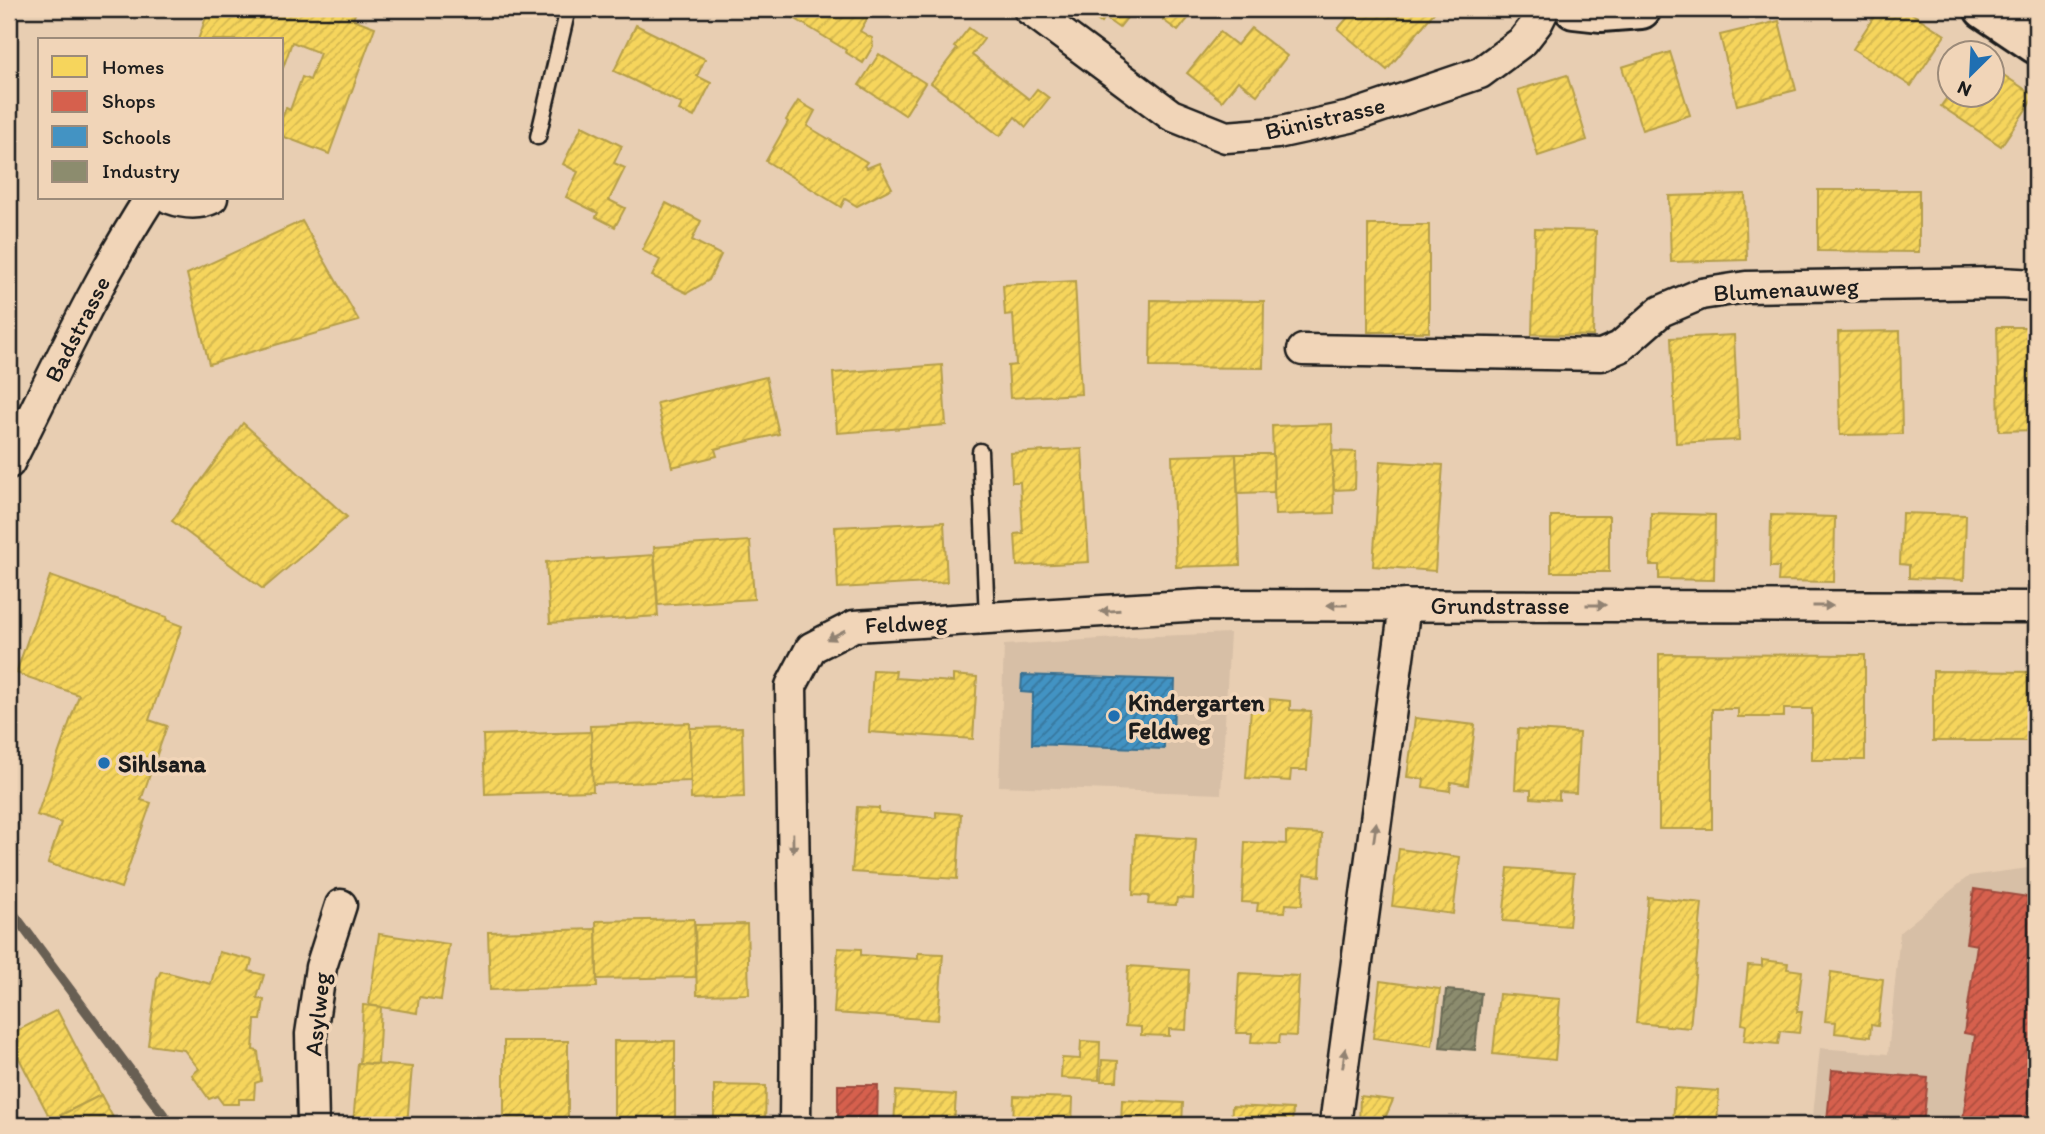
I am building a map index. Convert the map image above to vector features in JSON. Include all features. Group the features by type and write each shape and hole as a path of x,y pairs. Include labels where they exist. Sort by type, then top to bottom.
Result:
{"main road":[{"path":"1574,9 1601,12 1641,9"},
{"path":"1984,9 2036,44"}],"street":[{"name":"Bünistrasse","path":"1029,9 1171,115 1226,137 1277,133 1350,117 1480,73 1523,41 1544,9"},
{"name":"Badstrasse","path":"9,463 96,292 149,200"},
{"path":"177,200 188,203 207,200"},
{"name":"Blumenauweg","path":"1303,350 1601,355 1620,347 1661,311 1701,294 1746,287 2000,283 2036,285"},
{"name":"Feldweg","path":"795,1125 796,1009 790,686 811,648 854,626 1202,606 1405,605"},
{"name":"Grundstrasse","path":"1335,1125 1405,605 2036,607"},
{"name":"Asylweg","path":"313,1125 311,1034 321,967 341,905"}],"lane":[{"path":"538,137 568,9"},
{"path":"980,451 987,619"}],"shaded area":[{"name":"Kindergarten Feldweg","path":"1230,633 1221,794 999,786 1004,645"},
{"path":"2036,867 2036,1125 1812,1125 1820,1048 1888,1054 1900,932 1969,876"}],"building: Homes":[{"path":"209,9 357,9 353,19 375,27 329,154 284,137 286,108 290,110 302,77 310,80 320,53 292,42 284,65 284,38 199,38"},
{"path":"768,9 873,9 860,31 872,38 873,46 863,63 784,12 783,16"},
{"path":"1082,9 1134,9 1119,28 1105,18 1101,23"},
{"path":"1167,9 1196,9 1178,31 1163,20"},
{"path":"1355,9 1436,10 1387,70 1338,29"},
{"path":"1879,9 1905,9 1945,35 1943,38 1937,38 1937,47 1911,86 1853,49"},
{"path":"1779,21 1796,90 1737,105 1720,35"},
{"path":"636,25 705,59 697,76 711,83 694,117 679,110 682,104 614,71"},
{"path":"969,28 984,39 972,55 1029,99 1037,89 1049,98 1026,127 1015,117 1000,136 931,83"},
{"path":"1251,28 1287,56 1257,95 1238,81 1222,101 1187,73 1220,32 1237,45"},
{"path":"1670,52 1690,115 1642,130 1622,67"},
{"path":"879,54 925,83 905,115 859,85"},
{"path":"1567,75 1587,140 1538,156 1518,90"},
{"path":"2007,77 2035,96 2001,146 1944,108 2007,108"},
{"path":"798,101 815,111 807,126 867,162 864,166 867,168 879,163 892,188 857,206 845,199 841,207 766,161"},
{"path":"582,126 622,146 614,163 625,168 609,200 625,208 615,227 596,217 598,213 566,197 578,172 563,164"},
{"path":"1818,190 1919,190 1919,252 1818,251"},
{"path":"1745,194 1747,260 1671,262 1669,196"},
{"path":"666,203 701,221 692,240 721,255 709,280 687,293 652,276 660,260 642,250"},
{"path":"302,221 359,321 209,364 187,274"},
{"path":"1368,225 1429,225 1429,332 1368,332"},
{"path":"1535,229 1596,231 1593,336 1532,334"},
{"path":"1075,281 1081,394 1010,398 1008,366 1016,365 1013,314 1005,315 1003,285"},
{"path":"1151,300 1264,301 1263,368 1150,367"},
{"path":"1997,327 2036,327 2036,430 1999,431"},
{"path":"1900,331 1902,434 1840,435 1838,332"},
{"path":"1734,335 1739,440 1676,443 1671,338"},
{"path":"942,365 946,425 837,433 833,373"},
{"path":"766,377 779,434 715,449 717,456 672,467 657,403"},
{"path":"243,423 347,517 263,589 172,521"},
{"path":"1332,424 1334,513 1275,515 1272,426"},
{"path":"1082,449 1089,562 1017,566 1015,534 1023,533 1020,482 1012,482 1011,453"},
{"path":"1332,451 1356,452 1355,489 1334,490"},
{"path":"1236,454 1240,565 1176,567 1172,456"},
{"path":"1236,454 1273,454 1274,492 1238,493"},
{"path":"1380,461 1443,465 1435,571 1373,566"},
{"path":"1651,513 1715,515 1714,580 1659,579 1659,565 1650,565"},
{"path":"1902,513 1966,515 1964,580 1909,578 1909,565 1900,564"},
{"path":"1771,515 1835,517 1834,582 1778,581 1779,567 1770,567"},
{"path":"1551,516 1609,516 1609,572 1551,572"},
{"path":"944,522 947,582 838,588 835,527"},
{"path":"750,541 754,599 658,605 654,547"},
{"path":"654,555 658,616 550,623 546,562"},
{"name":"Sihlsana","path":"50,576 167,617 166,620 182,626 149,720 167,726 141,800 151,803 121,888 48,863 61,823 37,815 79,695 16,673"},
{"path":"1659,654 1865,655 1865,760 1812,760 1812,709 1784,709 1784,717 1738,717 1738,709 1712,709 1712,829 1659,829"},
{"path":"873,670 896,671 895,678 953,682 953,675 977,677 973,739 869,732"},
{"path":"1933,671 2036,672 2036,741 1933,741"},
{"path":"1270,699 1290,701 1290,710 1311,711 1307,770 1291,770 1290,781 1246,778 1251,708 1270,710"},
{"path":"1415,718 1475,725 1468,785 1451,782 1450,791 1423,787 1424,779 1407,777"},
{"path":"690,723 691,781 592,784 590,726"},
{"path":"742,727 744,797 691,799 690,728"},
{"path":"1518,729 1579,733 1576,793 1559,792 1559,800 1531,798 1531,790 1515,789"},
{"path":"591,732 593,791 485,794 483,735"},
{"path":"857,807 879,808 879,813 936,818 936,812 961,814 957,879 852,872"},
{"path":"1286,832 1322,834 1320,876 1304,874 1302,905 1286,904 1285,912 1257,911 1258,903 1242,902 1245,842 1286,844"},
{"path":"1135,835 1196,839 1193,899 1177,898 1176,905 1148,904 1149,896 1133,895"},
{"path":"1399,849 1460,857 1453,914 1392,906"},
{"path":"1508,868 1574,873 1569,926 1503,921"},
{"path":"1648,897 1702,903 1690,1028 1636,1023"},
{"path":"694,919 696,977 597,979 596,921"},
{"path":"747,924 749,994 697,995 695,925"},
{"path":"596,929 597,987 490,990 488,932"},
{"path":"379,934 449,944 441,1000 419,997 417,1013 369,1005"},
{"path":"838,948 861,949 861,955 918,959 918,953 943,954 938,1020 834,1013"},
{"path":"219,952 252,960 249,971 264,975 257,998 264,1000 261,1020 255,1020 253,1050 258,1051 261,1081 255,1083 254,1099 239,1099 239,1104 223,1104 217,1096 209,1099 192,1075 199,1069 184,1050 148,1045 157,979 161,971 211,984"},
{"path":"1762,960 1788,963 1787,969 1802,971 1797,1012 1802,1012 1799,1033 1780,1031 1778,1044 1744,1041 1746,1025 1742,1024 1748,965 1762,966"},
{"path":"1128,966 1189,970 1186,1030 1169,1029 1169,1036 1141,1035 1141,1027 1125,1026"},
{"path":"1831,972 1883,979 1878,1026 1871,1025 1870,1037 1835,1033 1836,1022 1825,1021"},
{"path":"1239,973 1299,976 1296,1036 1280,1035 1279,1043 1251,1042 1252,1033 1236,1033"},
{"path":"1380,981 1440,989 1432,1046 1373,1038"},
{"path":"1499,994 1560,999 1555,1060 1493,1054"},
{"path":"363,1005 381,1007 378,1064 360,1063"},
{"path":"57,1010 101,1095 51,1120 9,1035"},
{"path":"504,1041 568,1041 568,1125 504,1125"},
{"path":"614,1041 675,1041 675,1125 614,1125"},
{"path":"1081,1041 1100,1042 1099,1080 1061,1078 1062,1058 1080,1059"},
{"path":"1102,1060 1118,1061 1117,1081 1101,1081"},
{"path":"358,1063 412,1067 407,1125 353,1125"},
{"path":"714,1085 766,1086 765,1125 714,1125"},
{"path":"1675,1088 1719,1091 1717,1125 1673,1125"},
{"path":"896,1091 956,1095 954,1125 894,1125"},
{"path":"101,1095 117,1125 53,1125 51,1120"},
{"path":"1014,1096 1073,1098 1072,1125 1013,1125"},
{"path":"1360,1096 1393,1100 1382,1125 1359,1125"},
{"path":"1122,1100 1183,1103 1182,1125 1121,1125"},
{"path":"1232,1106 1293,1109 1292,1125 1231,1125"},
{"path":"1745,1119 1792,1124 1792,1125 1744,1125"}],"building: Shops":[{"path":"1974,889 2036,898 2036,1125 1962,1125 1975,1035 1964,1033 1977,945 1966,943"},
{"path":"1832,1070 1928,1078 1923,1125 1909,1125 1909,1118 1869,1113 1869,1123 1827,1120"},
{"path":"838,1085 878,1085 877,1125 838,1125"},
{"path":"1869,1113 1909,1118 1909,1125 1813,1125 1814,1118 1869,1123"}],"building: Schools":[{"path":"1022,675 1175,680 1173,735 1164,735 1164,749 1032,744 1033,693 1021,692"}],"building: Industry":[{"path":"1446,990 1481,993 1475,1050 1440,1047"}],"waterway":[{"path":"9,908 171,1125"}],"place":[{"name":"Kindergarten Feldweg","path":"1114,716"},
{"name":"Sihlsana","path":"104,763"}]}
